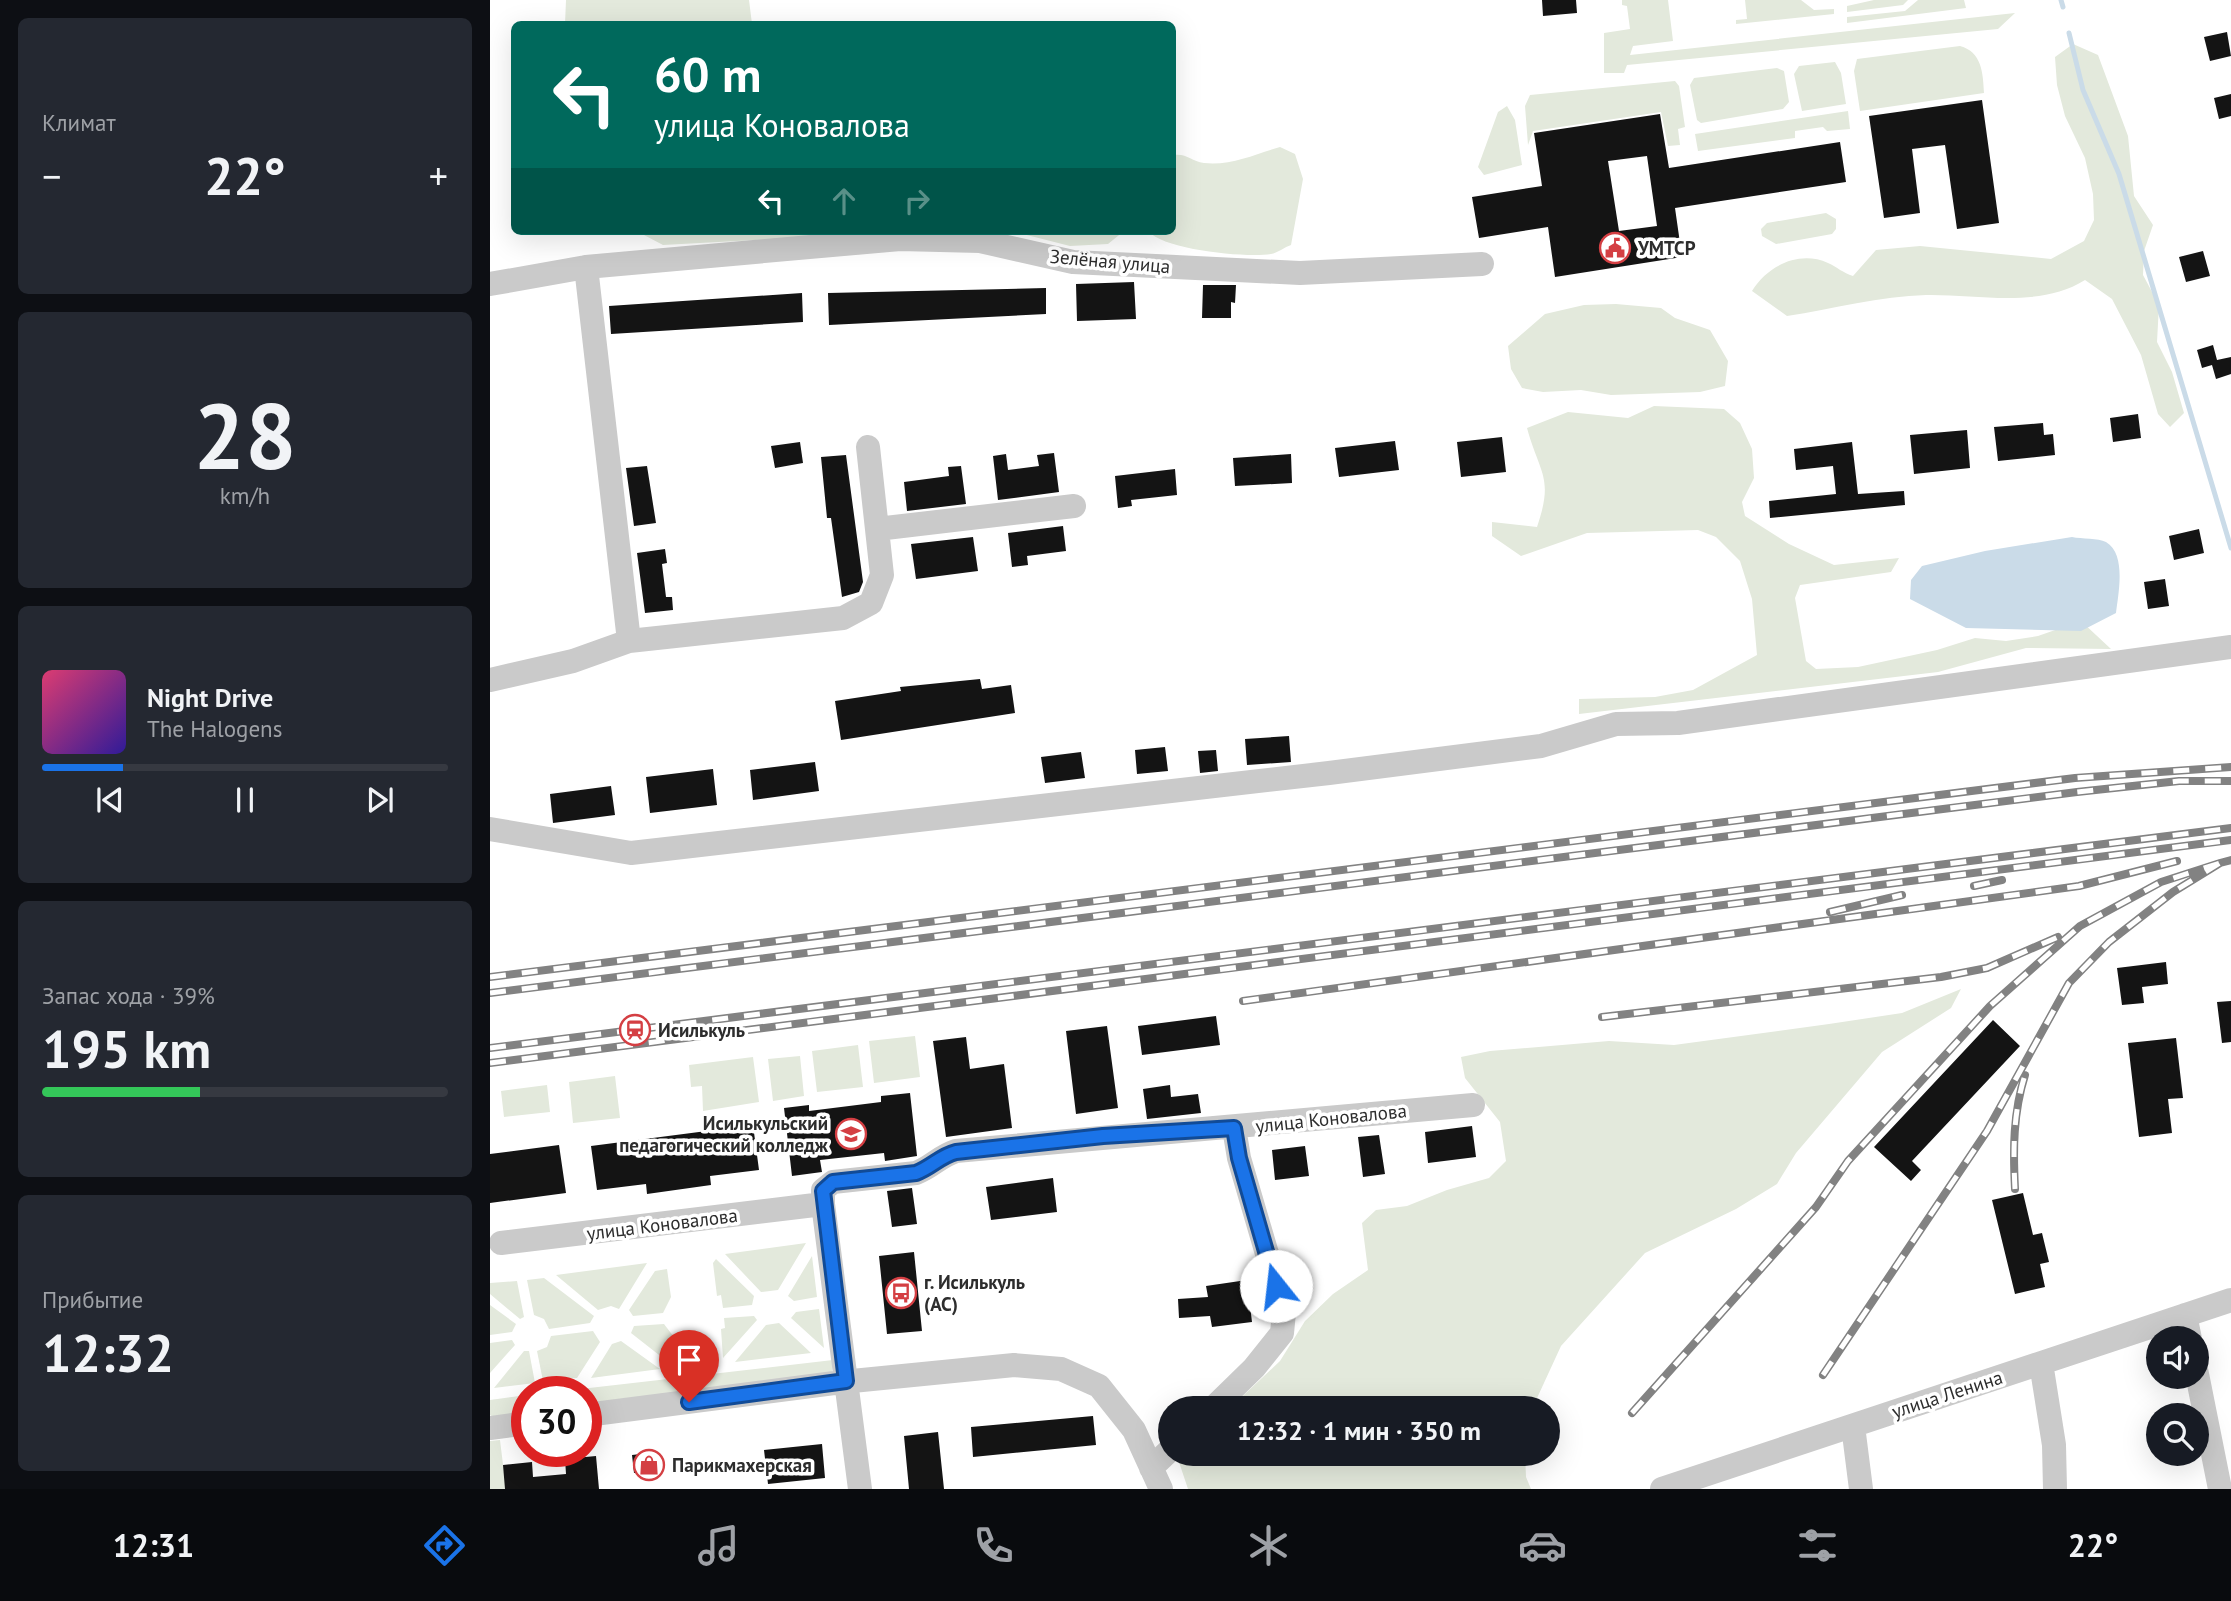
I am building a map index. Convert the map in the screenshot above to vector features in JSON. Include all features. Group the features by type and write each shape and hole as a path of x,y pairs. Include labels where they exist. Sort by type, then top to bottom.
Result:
{"street":[{"name":"Зелёная улица","path":"490,284 586,267 901,239 980,241 1073,262 1287,272 1482,264"},
{"path":"586,267 629,641"},
{"path":"490,680 573,661 629,641 843,618 871,603 882,575 868,447"},
{"path":"877,529 1074,506"},
{"path":"490,829 631,853 1448,758 1541,746 1616,724 1678,723 2231,647"},
{"name":"улица Коновалова","path":"501,1243 823,1197 833,1182 916,1173 929,1168 942,1156 956,1152 1103,1136 1234,1128 1473,1104"},
{"path":"1225,1396 1254,1368 1282,1333 1284,1312 1239,1158 1234,1128"},
{"path":"823,1197 860,1489"},
{"name":"улица Ленина","path":"2189,1326 2231,1300"},
{"name":"улица Ленина","path":"1662,1489 2041,1363 2146,1337"},
{"path":"2041,1363 2054,1445 2055,1489"},
{"path":"602,1413 846,1381 1014,1365 1061,1369 1099,1386 1134,1430 1156,1478"},
{"path":"2200,1389 2220,1489"},
{"path":"490,1428 511,1425"},
{"path":"1853,1426 1861,1489"}],"shaded area":[{"path":"566,0 749,0 752,21 565,21"},
{"path":"1622,0 1668,0 1673,41 1633,46 1630,55 2015,13 1998,29 1627,65 1624,73 1604,73 1604,33 1630,29 1627,6 1622,5"},
{"path":"1745,0 1801,0 1814,10 1834,9 1834,14 1736,24 1736,20 1747,19"},
{"path":"1874,0 1908,0 1903,5 1847,12 1847,6"},
{"path":"1918,0 1964,0 1966,8 1847,23 1847,17 1905,11"},
{"path":"2073,44 2098,55 2128,136 2134,196 2153,225 2144,251 2143,275 2159,305 2157,342 2172,372 2184,413 2170,427 2158,414 2141,355 2112,299 2085,280 2067,289 2028,297 1909,296 1787,316 1752,291 1766,274 1775,268 1806,258 1828,263 1853,276 1876,250 1920,246 2051,259 2084,241 2094,220 2093,194 2085,158 2065,116 2057,85 2055,57"},
{"path":"1960,46 1977,58 1982,71 1984,93 1860,111 1854,71 1857,59"},
{"path":"1835,62 1841,73 1846,104 1802,111 1794,74 1799,66"},
{"path":"1777,68 1784,71 1789,102 1783,109 1701,123 1697,120 1690,85 1694,78"},
{"path":"1675,81 1679,86 1685,127 1678,129 1680,145 1668,146 1661,112 1533,131 1528,145 1525,106 1530,95"},
{"path":"1507,106 1515,120 1522,165 1484,175 1478,167 1498,112"},
{"path":"1848,111 1850,129 1827,131 1823,127 1795,131 1795,138 1698,151 1695,134"},
{"path":"1280,147 1295,154 1303,179 1291,245 1271,254 1243,255 1187,248 1153,235 1176,235 1176,155 1204,163 1243,159"},
{"path":"1826,213 1836,219 1836,229 1832,234 1776,244 1762,236 1761,229 1767,223"},
{"path":"644,235 849,235 663,245"},
{"path":"1027,235 1119,235 1108,244 1070,246"},
{"path":"1616,304 1661,308 1675,318 1710,330 1728,361 1725,386 1700,392 1611,395 1581,390 1543,392 1522,388 1511,369 1508,346 1545,314 1584,305"},
{"path":"1654,406 1724,409 1740,423 1752,449 1754,478 1742,502 1745,516 1789,544 1834,565 1899,558 1891,572 1800,585 1795,598 1806,661 1816,669 1858,667 1937,650 1975,638 2006,641 2038,636 2081,621 2111,649 2026,648 1938,672 1579,714 1579,699 1655,697 1693,690 1757,655 1752,599 1740,561 1716,537 1698,530 1587,533 1521,556 1492,536 1492,522 1537,527 1545,486 1527,428 1568,412 1628,418"},
{"path":"1961,989 1951,1008 1882,1052 1796,1153 1777,1184 1736,1209 1645,1253 1561,1346 1538,1396 1243,1396 1280,1361 1305,1321 1333,1294 1368,1270 1362,1223 1376,1210 1407,1206 1447,1190 1489,1178 1506,1161 1500,1122 1465,1078 1461,1057 1490,1051 1609,1041 1674,1045 1902,1013"},
{"path":"915,1036 920,1077 874,1083 869,1041"},
{"path":"858,1045 863,1087 817,1092 812,1051"},
{"path":"800,1056 804,1096 773,1101 768,1059"},
{"path":"753,1057 759,1102 703,1111 702,1086 691,1087 689,1065"},
{"path":"615,1076 620,1118 573,1123 569,1082"},
{"path":"547,1085 550,1112 504,1117 501,1091"},
{"path":"806,1243 778,1290 761,1292 725,1254"},
{"path":"812,1256 817,1297 794,1301 788,1296"},
{"path":"716,1259 754,1296 752,1305 723,1308 721,1295 717,1296 713,1263"},
{"path":"647,1263 619,1309 611,1306 598,1310 556,1275"},
{"path":"667,1269 671,1297 663,1313 633,1316 629,1310 655,1271"},
{"path":"544,1278 594,1316 590,1323 549,1329 544,1319 534,1315 527,1280"},
{"path":"517,1281 524,1317 520,1319 490,1294 490,1283"},
{"path":"490,1305 516,1324 512,1332 490,1335"},
{"path":"819,1309 824,1348 791,1318 796,1312"},
{"path":"754,1316 757,1320 723,1358 721,1329 725,1328 724,1318"},
{"path":"779,1323 811,1353 735,1362 766,1325"},
{"path":"664,1324 677,1341 680,1361 668,1362 631,1333 634,1326"},
{"path":"593,1331 600,1342 578,1376 542,1376 537,1351 547,1347 551,1336"},
{"path":"512,1340 515,1345 490,1373 490,1343"},
{"path":"621,1341 660,1369 592,1376 612,1344"},
{"path":"524,1351 529,1351 534,1376 511,1376 511,1386 494,1388"},
{"path":"833,1360 832,1372 602,1406 602,1387"},
{"path":"511,1397 511,1417 497,1419 490,1415 490,1400"},
{"path":"500,1440 506,1489 490,1489 490,1441"},
{"path":"1180,1466 1526,1466 1531,1489 1188,1489"}],"water":[{"path":"2072,537 2106,542 2117,556 2120,575 2116,613 2081,631 1966,628 1910,599 1911,580 1922,566 1985,551"}],"building":[{"path":"1542,0 1576,0 1577,13 1543,16"},
{"path":"2227,32 2231,56 2210,61 2204,37"},
{"path":"2231,94 2231,116 2219,119 2214,98"},
{"path":"1982,100 1999,223 1957,229 1945,145 1912,149 1920,213 1884,218 1869,116"},
{"path":"1660,114 1669,168 1840,142 1846,182 1675,208 1682,257 1555,277 1548,227 1479,238 1472,197 1542,186 1534,133","holes":["1647,156 1657,226 1619,231 1608,161"]},
{"path":"2203,251 2210,276 2186,282 2179,257"},
{"path":"1134,282 1136,319 1077,321 1076,284"},
{"path":"1203,285 1236,285 1235,303 1231,302 1231,318 1202,318"},
{"path":"1046,288 1046,314 829,325 828,293"},
{"path":"802,293 803,322 611,334 609,306"},
{"path":"2213,345 2217,360 2231,357 2231,374 2216,379 2212,365 2202,368 2197,350"},
{"path":"2138,414 2141,438 2113,442 2110,418"},
{"path":"2043,423 2044,435 2053,434 2055,455 1998,461 1994,427"},
{"path":"1967,430 1970,468 1914,474 1910,435"},
{"path":"1502,437 1506,472 1461,477 1457,442"},
{"path":"1395,441 1399,470 1339,477 1335,448"},
{"path":"800,442 803,463 775,468 771,446"},
{"path":"1852,442 1858,494 1904,491 1905,505 1770,518 1769,501 1836,494 1833,466 1796,470 1794,449"},
{"path":"1054,453 1059,492 998,500 993,456 1006,454 1008,470 1039,466 1037,455"},
{"path":"1291,454 1292,483 1235,486 1233,458"},
{"path":"846,455 863,582 859,592 842,597 831,518 827,518 821,457"},
{"path":"647,466 656,523 634,526 626,468"},
{"path":"961,466 966,504 907,511 904,482 949,476 948,467"},
{"path":"1175,469 1177,495 1131,500 1132,506 1118,508 1115,476"},
{"path":"1063,526 1066,551 1027,556 1028,565 1012,567 1008,533"},
{"path":"2199,529 2204,553 2174,560 2169,536"},
{"path":"973,537 978,571 916,579 911,544"},
{"path":"665,549 667,563 662,564 666,597 672,597 673,610 645,613 637,553"},
{"path":"2165,579 2169,606 2148,609 2144,582"},
{"path":"980,679 982,689 1011,685 1015,713 841,740 835,701 901,691 900,687"},
{"path":"1289,736 1291,762 1247,765 1245,739"},
{"path":"1165,747 1168,771 1137,774 1135,750"},
{"path":"1216,750 1218,771 1200,773 1198,751"},
{"path":"1081,752 1085,778 1045,783 1041,757"},
{"path":"815,762 819,791 753,800 750,770"},
{"path":"713,769 717,805 650,813 646,777"},
{"path":"611,786 615,815 553,823 550,794"},
{"path":"2166,962 2168,984 2142,987 2144,1003 2122,1005 2117,968"},
{"path":"2231,1001 2231,1042 2222,1043 2217,1002"},
{"path":"1216,1016 1220,1045 1142,1055 1138,1026"},
{"path":"1993,1020 2020,1046 1912,1161 1921,1170 1911,1181 1874,1147"},
{"path":"1107,1026 1118,1108 1076,1114 1066,1031"},
{"path":"966,1037 970,1069 1004,1064 1012,1128 946,1137 933,1041"},
{"path":"2176,1038 2183,1098 2168,1099 2172,1133 2139,1137 2128,1043"},
{"path":"1170,1085 1171,1097 1198,1094 1201,1113 1147,1119 1143,1089"},
{"path":"910,1093 917,1156 885,1161 884,1153 820,1160 822,1172 792,1176 784,1108 809,1105 809,1111 881,1102 881,1096"},
{"path":"753,1125 759,1170 710,1176 711,1185 647,1194 646,1184 597,1190 591,1146"},
{"path":"1472,1126 1476,1157 1428,1163 1425,1132"},
{"path":"1379,1135 1385,1174 1363,1177 1358,1137"},
{"path":"559,1145 566,1193 490,1203 490,1154"},
{"path":"1305,1146 1309,1176 1275,1180 1272,1150"},
{"path":"1053,1178 1057,1212 991,1220 986,1187"},
{"path":"912,1188 917,1224 892,1227 887,1191"},
{"path":"2023,1193 2033,1235 2042,1233 2049,1262 2040,1264 2045,1287 2015,1294 1992,1200"},
{"name":"г. Исилькуль (АС)","path":"914,1252 922,1331 887,1334 879,1256"},
{"path":"1247,1280 1252,1322 1212,1327 1210,1316 1179,1318 1178,1299 1208,1297 1206,1286"},
{"path":"1093,1416 1096,1445 973,1457 971,1427"},
{"path":"938,1432 944,1489 909,1489 904,1436"},
{"path":"822,1444 825,1478 768,1484 764,1450"},
{"path":"657,1452 659,1470 634,1473 632,1455"},
{"path":"503,1465 532,1467 533,1477 566,1474 566,1467 597,1467 599,1489 505,1489"}],"waterway":[{"path":"2061,0 2063,7"},
{"path":"2069,33 2083,90 2119,174 2231,548"}],"railway":[{"path":"490,977 2075,778 2231,767"},
{"path":"490,993 2077,792 2179,781 2231,781"},
{"path":"490,1048 2231,828"},
{"path":"490,1063 2231,840"},
{"path":"1823,1375 1987,1131 2069,983 2109,942 2173,892 2220,863 2231,860"},
{"path":"1243,1001 2079,886 2177,861"},
{"path":"1632,1413 1816,1207 1848,1161 1990,1006 2080,926 2161,882 2220,863"},
{"path":"1974,886 2002,880"},
{"path":"1830,912 1902,895"},
{"path":"1602,1017 1941,977 1987,968 2058,937"},
{"path":"2015,1189 2015,1132 2025,1075"}],"place":[{"name":"УМТСР","path":"1615,248"},
{"name":"Исилькуль","path":"635,1030"},
{"name":"Исилькульский педагогический колледж","path":"851,1134"},
{"name":"г. Исилькуль (АС)","path":"901,1293"},
{"name":"Парикмахерская","path":"649,1465"}],"route":[{"path":"689,1402 846,1381 823,1191 833,1182 916,1173 929,1168 942,1156 956,1152 1103,1136 1234,1128 1239,1158 1276,1286"}]}
